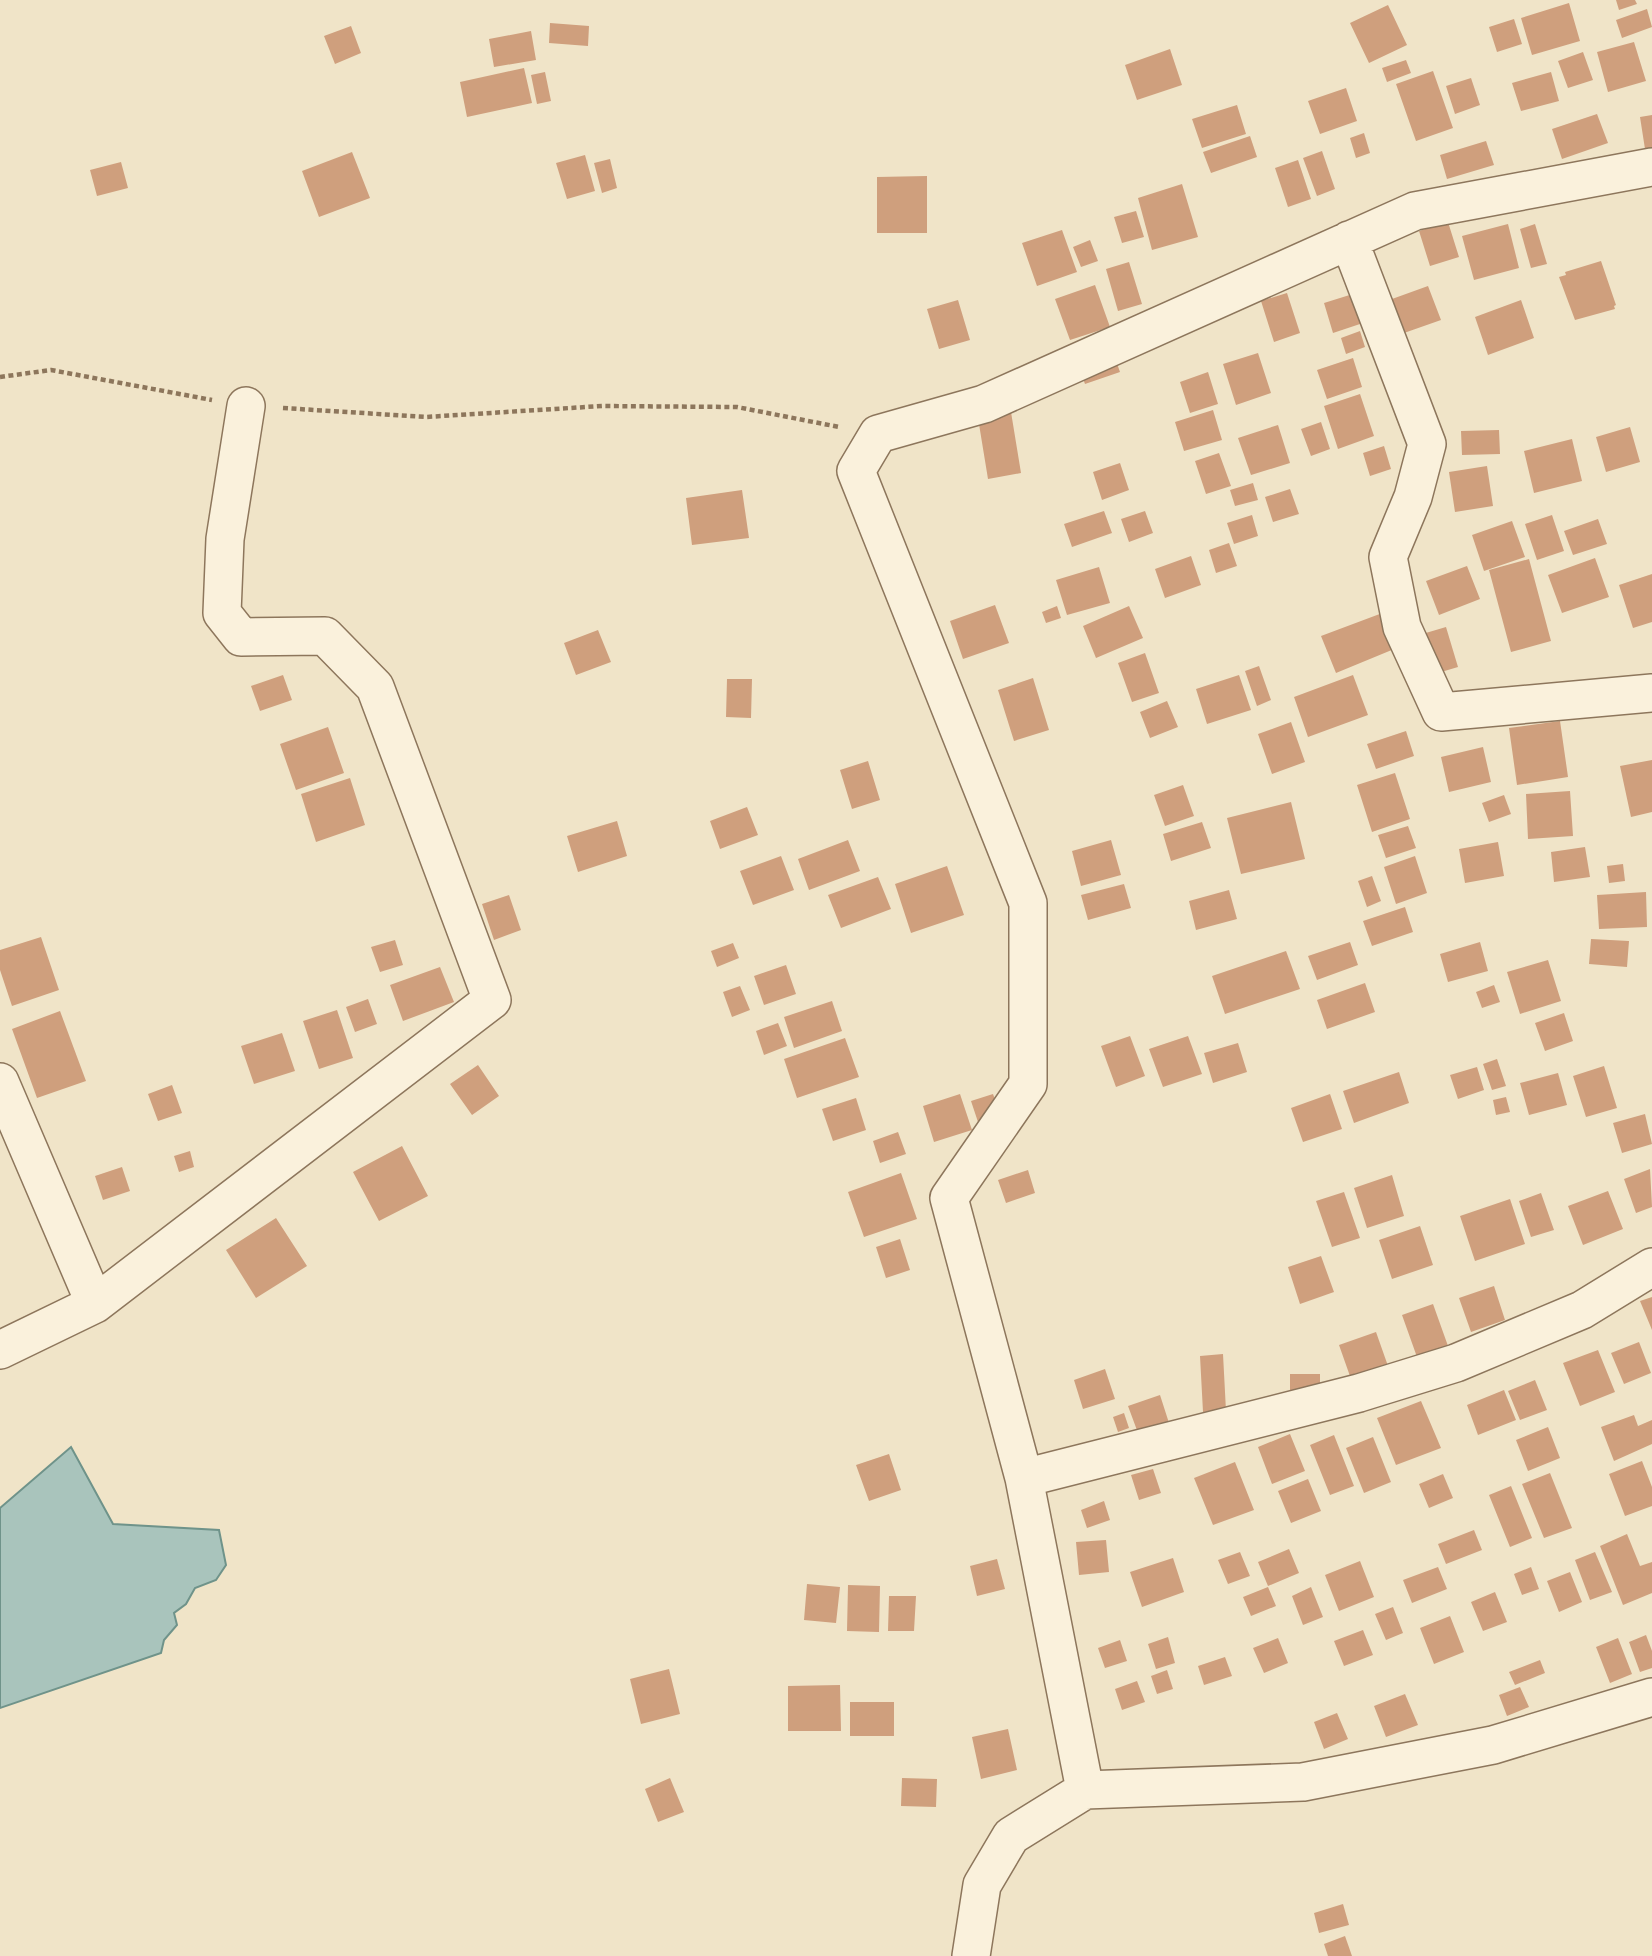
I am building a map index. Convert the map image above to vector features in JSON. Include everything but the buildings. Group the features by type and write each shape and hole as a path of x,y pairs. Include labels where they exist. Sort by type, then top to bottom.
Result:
{"street":[{"path":"1085,1790 1024,1478 949,1198 1028,1084 1028,903 856,471 878,434 984,404 1415,211 1652,167"},
{"path":"1349,240 1427,444 1413,497 1388,557 1402,627 1441,712 1652,692"},
{"path":"0,1350 95,1304 492,1000 374,687 325,636 241,637 222,613 225,539 246,406"},
{"path":"0,1082 95,1304"},
{"path":"1024,1478 1359,1393 1456,1363 1582,1310 1652,1267"},
{"path":"971,1956 982,1885 1011,1836 1085,1790 1303,1782 1493,1745 1652,1697"}],"path":[{"path":"0,377 51,370 246,406 426,417 602,406 737,407 878,434"}],"water":[{"path":"71,1447 113,1524 219,1530 226,1565 216,1580 195,1588 186,1604 174,1613 177,1625 164,1640 161,1653 0,1708 0,1508"}]}
